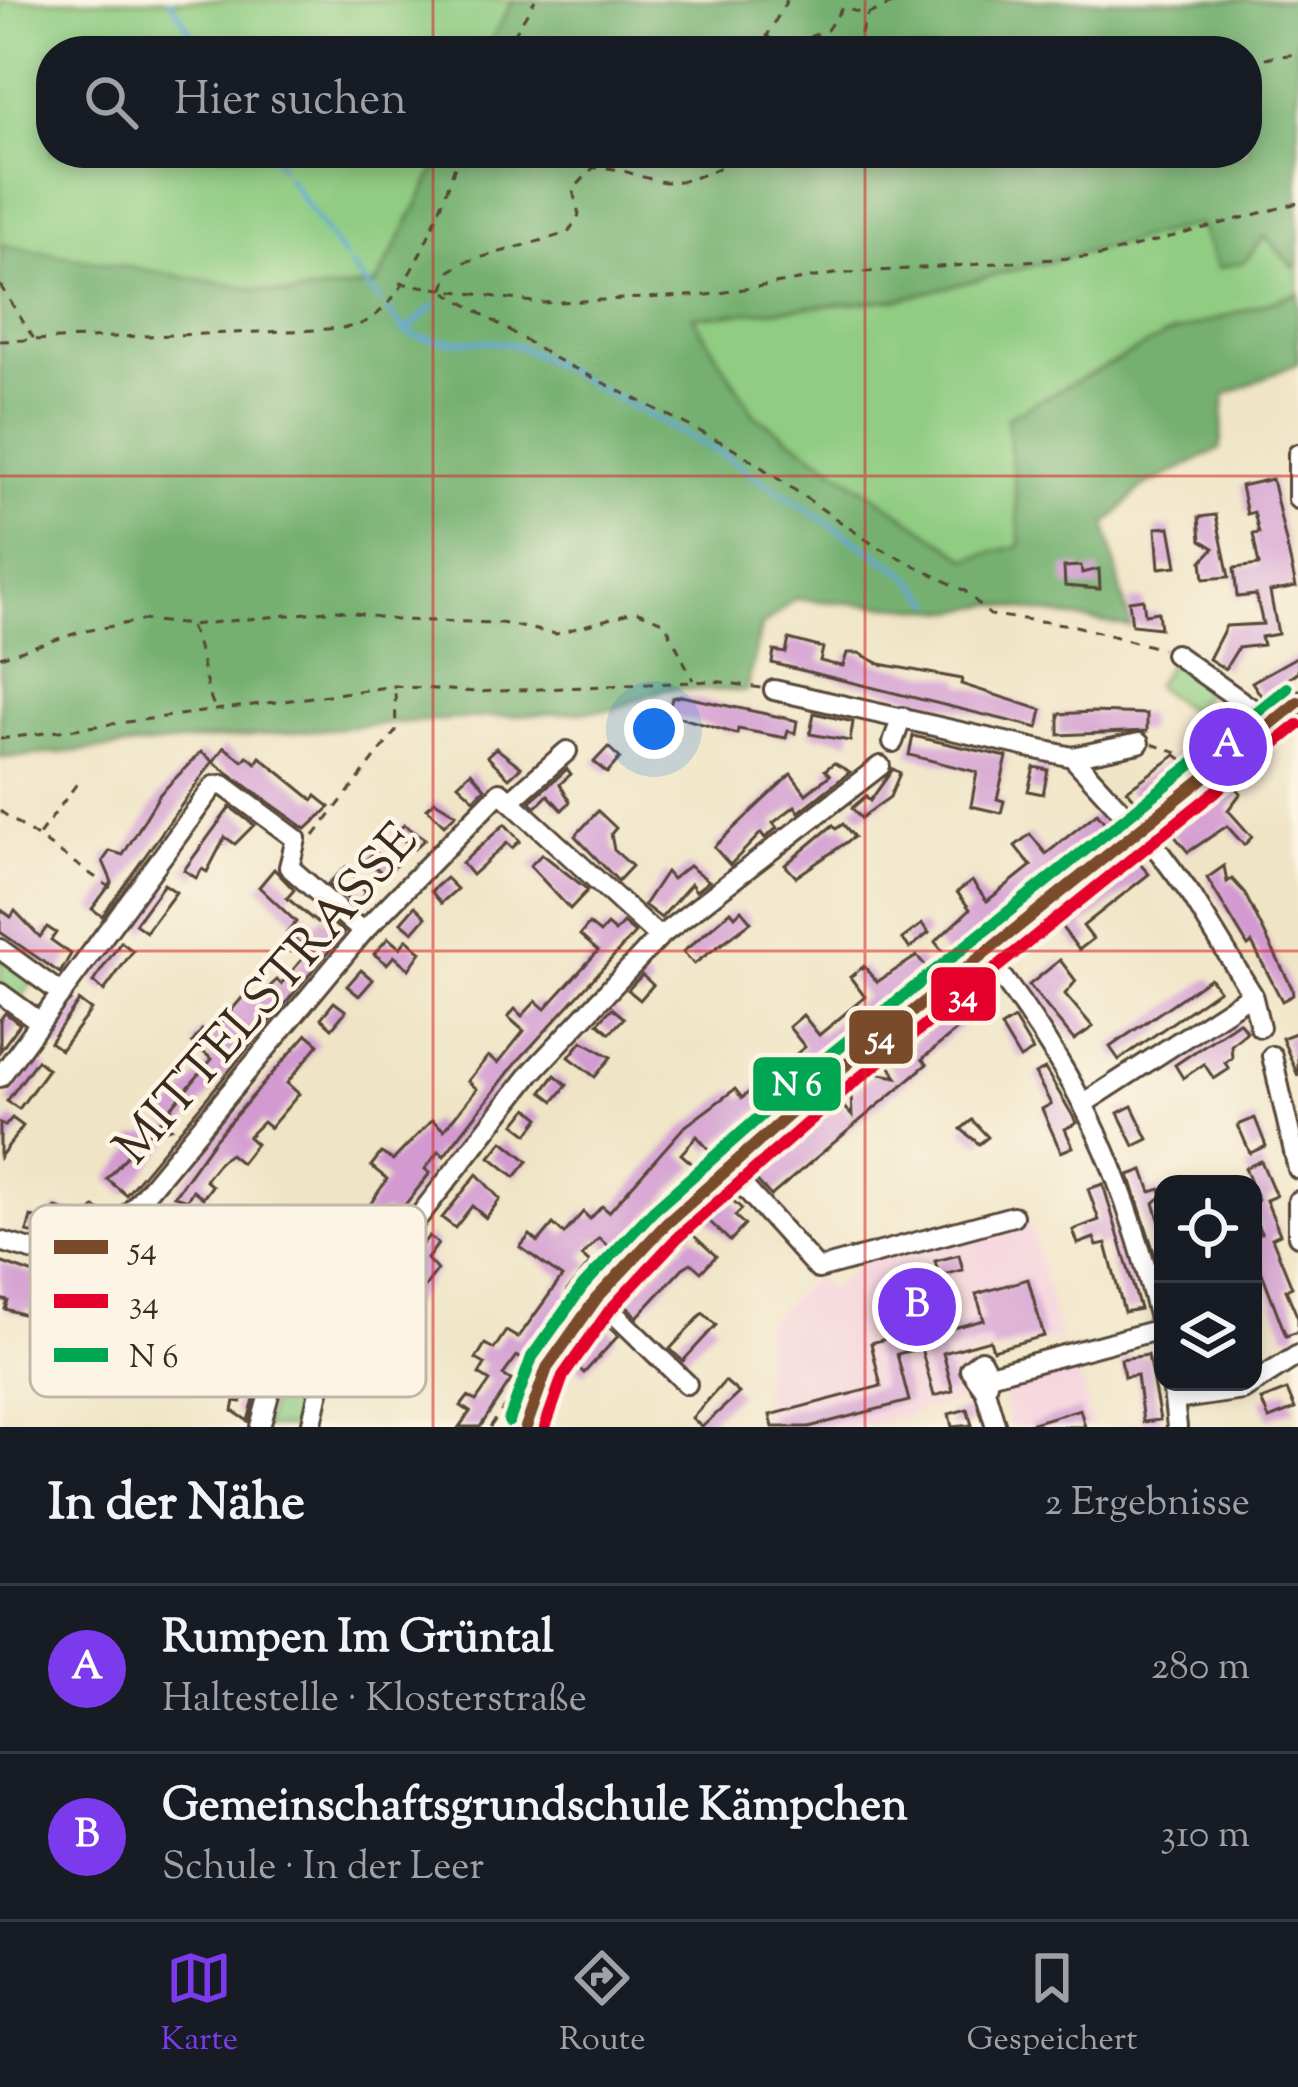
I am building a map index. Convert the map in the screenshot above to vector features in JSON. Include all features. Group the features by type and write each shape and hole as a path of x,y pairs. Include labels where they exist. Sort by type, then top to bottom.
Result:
{"main road":[{"path":"526,1427 532,1387 596,1296 726,1167 1298,702"}],"street":[{"path":"1298,454 1298,499"},
{"path":"1175,654 1264,730"},
{"path":"775,690 1072,757 1138,743"},
{"path":"893,742 902,717"},
{"name":"MITTELSTRASSE","path":"136,1205 363,932 500,792 510,801 567,751"},
{"path":"1072,757 1192,896 1252,994 1260,1027"},
{"path":"426,1205 531,1073 659,937 880,766"},
{"path":"0,1077 214,786 223,785 296,839 289,867 363,932"},
{"path":"510,801 659,937"},
{"path":"0,949 62,994"},
{"path":"986,956 1041,1026 1086,1102 1132,1214 1154,1301"},
{"path":"0,993 40,1022"},
{"path":"1086,1102 1252,994"},
{"path":"1272,1056 1288,1078 1298,1168"},
{"path":"726,1167 818,1269 1013,1216"},
{"path":"1298,1207 1298,1236"},
{"path":"0,1241 30,1250"},
{"path":"596,1296 687,1384"},
{"path":"996,1427 987,1382 1154,1335"},
{"path":"1262,1378 1298,1355"},
{"path":"1174,1391 1177,1427"},
{"path":"260,1427 268,1397"},
{"path":"311,1427 317,1397"}],"path":[{"path":"513,36 535,0"},
{"path":"768,36 787,0"},
{"path":"812,36 827,30 842,8 868,14 902,0"},
{"path":"860,36 868,14"},
{"path":"1262,58 1298,54"},
{"path":"0,340 317,331 362,324 399,283 434,228 454,168"},
{"path":"445,291 449,272 465,262 528,249 568,233 579,215 573,190 593,168"},
{"path":"622,168 660,182 680,182 715,168"},
{"path":"399,283 539,303 708,295 956,262 1068,260 1298,203"},
{"path":"0,285 35,340"},
{"path":"445,291 556,359 735,449 874,545 964,591 990,615 1072,625 1175,654"},
{"path":"0,657 80,632 145,620 190,626 337,610 396,620 501,623 556,634 636,611 665,623 694,682"},
{"path":"190,626 204,654 207,693 216,710"},
{"path":"0,740 395,686 476,692 694,682 775,690"},
{"path":"296,839 308,841 319,832 396,731 395,686"},
{"path":"1138,743 1162,744 1215,771"},
{"path":"38,837 81,778"},
{"path":"0,811 131,902"},
{"path":"490,1427 514,1390 532,1387"}],"shaded area":[{"path":"1028,1216 1060,1338 968,1358 964,1367 972,1398 859,1427 763,1427 765,1323 815,1276 830,1291 861,1261"},
{"path":"1075,1362 1093,1427 1009,1427 1002,1386"}],"green space":[{"path":"0,0 513,0 493,36 36,36 36,168 436,168 376,285 289,295 0,245"},
{"path":"513,0 1298,0 1298,264 1294,267 1265,236 1244,262 1218,268 1199,224 900,299 693,317 755,415 968,559 1021,545 1007,417 1166,335 1298,293 1298,363 1225,395 1220,449 1141,488 1106,525 1130,627 994,604 955,611 795,599 761,627 746,691 665,689 611,710 407,722 0,758 0,245 289,295 376,285 436,168 1262,168 1262,36 493,36"},
{"path":"1200,223 1265,236 1293,267 1298,264 1298,293 1166,335 1021,546 968,559 755,415 693,317 900,299"},
{"path":"1173,657 1209,689 1190,712 1155,686"},
{"path":"0,955 34,980 18,1002 0,989"},
{"path":"272,1397 303,1397 296,1427 264,1427"}],"building":[{"path":"1272,479 1296,587 1270,592 1278,634 1261,637 1263,645 1238,648 1225,669 1209,659 1226,626 1263,624 1256,595 1237,597 1234,568 1259,565 1253,534 1259,533 1254,512 1247,514 1241,486"},
{"path":"1216,515 1229,577 1204,579 1202,561 1214,548 1201,540 1199,517"},
{"path":"1170,527 1177,566 1159,568 1156,528"},
{"path":"1081,566 1082,573 1099,569 1100,589 1065,586 1064,567"},
{"path":"1143,599 1145,614 1158,612 1160,628 1132,625 1129,601"},
{"path":"789,639 823,648 820,661 832,664 843,666 847,653 859,653 880,664 962,679 961,684 1042,710 1038,728 772,663 774,651 786,653"},
{"path":"1298,656 1298,672 1262,697 1252,682"},
{"path":"672,698 797,721 795,733 788,731 786,738 738,729 737,734 668,714"},
{"path":"814,713 853,722 850,741 810,734"},
{"path":"1059,714 1147,714 1147,731 1059,735"},
{"path":"913,736 1007,757 997,799 1004,801 1001,813 971,806 977,772 909,755"},
{"path":"224,747 243,761 247,756 256,763 260,757 313,800 316,796 330,807 306,829 213,762"},
{"path":"608,747 620,758 607,773 594,762"},
{"path":"496,748 521,767 509,778 487,756"},
{"path":"201,752 213,761 102,916 92,909 112,882 103,861 110,851 123,855 160,794"},
{"path":"1176,755 1187,763 1139,804 1127,790"},
{"path":"834,763 850,772 799,812 795,806 773,823 777,828 765,838 761,833 730,865 714,847 791,774 806,794 830,775 825,770"},
{"path":"1034,767 1048,770 1043,794 1028,791"},
{"path":"567,769 571,774 560,784 570,802 562,810 548,795 536,807 530,801"},
{"path":"893,769 900,773 890,797 861,818 852,808 866,796 870,801"},
{"path":"471,772 485,788 474,799 458,784"},
{"path":"1233,784 1241,793 1228,810 1252,837 1244,845 1227,826 1188,852 1172,833"},
{"path":"435,801 456,814 444,825 427,808"},
{"path":"230,807 254,825 235,844 225,837 207,872 202,869 196,878 184,870"},
{"path":"598,811 616,828 611,834 614,850 632,866 618,881 575,836"},
{"path":"1097,813 1109,828 1087,846 1092,852 1084,858 1079,852 948,958 935,942 970,909 957,892 972,881 987,901 1031,866 1015,846 1030,834 1046,854"},
{"path":"505,824 520,841 512,848 507,843 472,875 462,863"},
{"path":"843,824 854,837 796,877 785,865 833,825 836,829"},
{"path":"404,825 425,839 414,849 396,833"},
{"path":"375,852 396,865 385,876 367,859"},
{"path":"542,854 588,890 570,909 530,866"},
{"path":"1139,863 1149,874 1083,926 1093,939 1079,950 1060,925"},
{"path":"689,866 709,881 696,891 691,884 661,918 644,905 666,872 672,879"},
{"path":"1224,866 1227,882 1232,879 1244,892 1292,988 1293,995 1282,1001 1252,943 1248,946 1207,878"},
{"path":"346,867 366,893 354,904 328,884"},
{"path":"274,869 294,890 287,898 317,923 323,915 344,933 126,1195 107,1179 131,1151 133,1137 171,1128 161,1120 212,1059 192,1043 202,1030 207,1034 220,1024 246,993 255,1000 277,980 281,984 309,951 287,933 296,922 259,887"},
{"path":"446,878 457,889 441,903 431,891"},
{"path":"164,884 176,892 146,932 135,924"},
{"path":"415,906 426,917 413,932 401,922"},
{"path":"0,909 11,917 15,911 40,937 47,927 56,933 51,940 71,954 60,973 0,932"},
{"path":"741,910 751,922 694,964 683,952 731,911 735,916"},
{"path":"623,923 635,933 515,1064 444,1156 439,1151 425,1169 430,1173 405,1205 370,1205 387,1179 371,1166 381,1153 393,1160 432,1120 444,1130 477,1089 468,1081 488,1056 498,1063 524,1031 508,1017 515,1009 522,1016 536,1001 545,1009 598,951 580,935 589,924 600,933 607,925 615,932"},
{"path":"922,924 929,933 910,948 902,939"},
{"path":"388,938 400,948 407,939 421,952 409,969 394,956 387,964 374,954"},
{"path":"121,942 133,951 104,991 93,982"},
{"path":"917,956 930,971 709,1150 697,1136 681,1154 695,1166 614,1252 599,1238 582,1256 590,1263 567,1291 573,1296 524,1361 517,1356 503,1375 511,1380 480,1427 459,1427 470,1412 461,1406 468,1397 476,1401 490,1381 479,1374 485,1364 476,1359 485,1344 494,1349 506,1331 518,1338 562,1277 520,1247 530,1235 538,1242 553,1224 564,1234 583,1212 590,1219 602,1206 609,1212 683,1128 735,1089 742,1098 805,1047 789,1027 803,1015 819,1035 865,997 850,977 864,966 877,982"},
{"path":"1060,960 1076,981 1065,994 1093,1027 1074,1040 1029,985"},
{"path":"361,970 373,980 359,996 347,986"},
{"path":"642,975 653,985 640,1000 628,990"},
{"path":"1210,978 1219,990 1119,1060 1110,1047"},
{"path":"79,1001 91,1010 61,1050 50,1042"},
{"path":"334,1002 346,1011 332,1028 321,1018"},
{"path":"957,1006 969,1020 922,1059 927,1064 771,1196 751,1174 839,1102 852,1116 851,1093 875,1073 897,1077 887,1063"},
{"path":"612,1008 624,1018 610,1033 598,1023"},
{"path":"5,1013 20,1024 0,1051 0,1020"},
{"path":"1014,1019 1033,1051 1020,1059 1001,1027"},
{"path":"1239,1022 1247,1032 1231,1045 1232,1058 1225,1063 1229,1069 1214,1079 1204,1064 1183,1078 1175,1065"},
{"path":"1298,1032 1298,1076 1282,1038"},
{"path":"307,1034 319,1044 287,1083 299,1094 270,1128 263,1122 248,1137 256,1144 241,1163 230,1154 221,1160 205,1180 212,1186 203,1198 193,1190 187,1200 174,1196 215,1139"},
{"path":"582,1041 611,1057 595,1077 569,1057"},
{"path":"37,1060 48,1069 19,1109 7,1101"},
{"path":"1045,1069 1077,1123 1065,1129 1073,1147 1061,1152 1042,1109 1051,1104 1035,1074"},
{"path":"555,1075 567,1085 554,1101 542,1092"},
{"path":"1132,1106 1148,1139 1134,1146 1118,1113"},
{"path":"528,1108 540,1118 528,1134 515,1124"},
{"path":"12,1118 23,1126 0,1157 0,1123 5,1126"},
{"path":"1255,1118 1266,1146 1250,1153 1238,1125"},
{"path":"972,1120 988,1137 979,1144 961,1129"},
{"path":"503,1141 528,1161 515,1177 490,1157"},
{"path":"1261,1161 1276,1196 1266,1200 1280,1234 1272,1238 1292,1287 1286,1290 1298,1318 1298,1332 1286,1336 1262,1273 1262,1175 1248,1175 1245,1168"},
{"path":"1143,1170 1154,1191 1154,1252 1129,1175"},
{"path":"477,1174 500,1199 486,1218 472,1206 455,1228 442,1218"},
{"path":"1103,1184 1140,1309 1124,1312 1106,1244 1097,1246 1094,1238 1078,1244 1073,1230 1099,1220 1088,1189"},
{"path":"728,1196 742,1209 735,1216 745,1225 730,1241 707,1219"},
{"path":"693,1235 716,1256 701,1272 691,1263 683,1268 637,1317 624,1304"},
{"path":"429,1236 438,1244 427,1259 437,1270 426,1285 426,1240"},
{"path":"959,1255 963,1270 939,1276 935,1261"},
{"path":"0,1262 30,1273 30,1310 25,1315 5,1309 8,1301 0,1299"},
{"path":"1028,1279 1044,1336 993,1350 990,1340 943,1353 953,1391 934,1396 921,1348 897,1354 909,1401 809,1427 773,1427 770,1415 881,1386 871,1343 932,1326 934,1333 984,1320 976,1294"},
{"path":"703,1313 716,1325 683,1361 670,1349"},
{"path":"605,1324 618,1336 584,1373 571,1360"},
{"path":"1148,1355 1160,1420 1143,1422 1137,1375 1124,1377 1121,1359"},
{"path":"725,1381 739,1393 702,1427 692,1418"},
{"path":"1287,1390 1295,1409 1269,1419 1261,1400"},
{"path":"242,1397 255,1397 248,1421 233,1411 235,1401 241,1402"},
{"path":"967,1409 972,1425 952,1427 949,1414"},
{"path":"1080,1409 1085,1427 1029,1424"}],"waterway":[{"path":"170,0 194,36"},
{"path":"287,177 344,258"},
{"path":"350,265 380,301"},
{"path":"387,309 406,331 435,305"},
{"path":"403,330 431,339 523,348 725,456 907,574 934,603"}],"transit line":[{"path":"509,1421 532,1357 583,1286 653,1211 825,1059 1287,688"},
{"name":"54","path":"526,1427 547,1368 596,1299 666,1224 836,1073 1298,702"},
{"name":"34","path":"545,1427 563,1376 610,1310 678,1237 848,1087 1298,725"}],"place":[{"name":"Rumpen Im Grüntal","path":"1228,747"},
{"name":"Gemeinschaftsgrundschule Kämpchen","path":"917,1307"}]}
